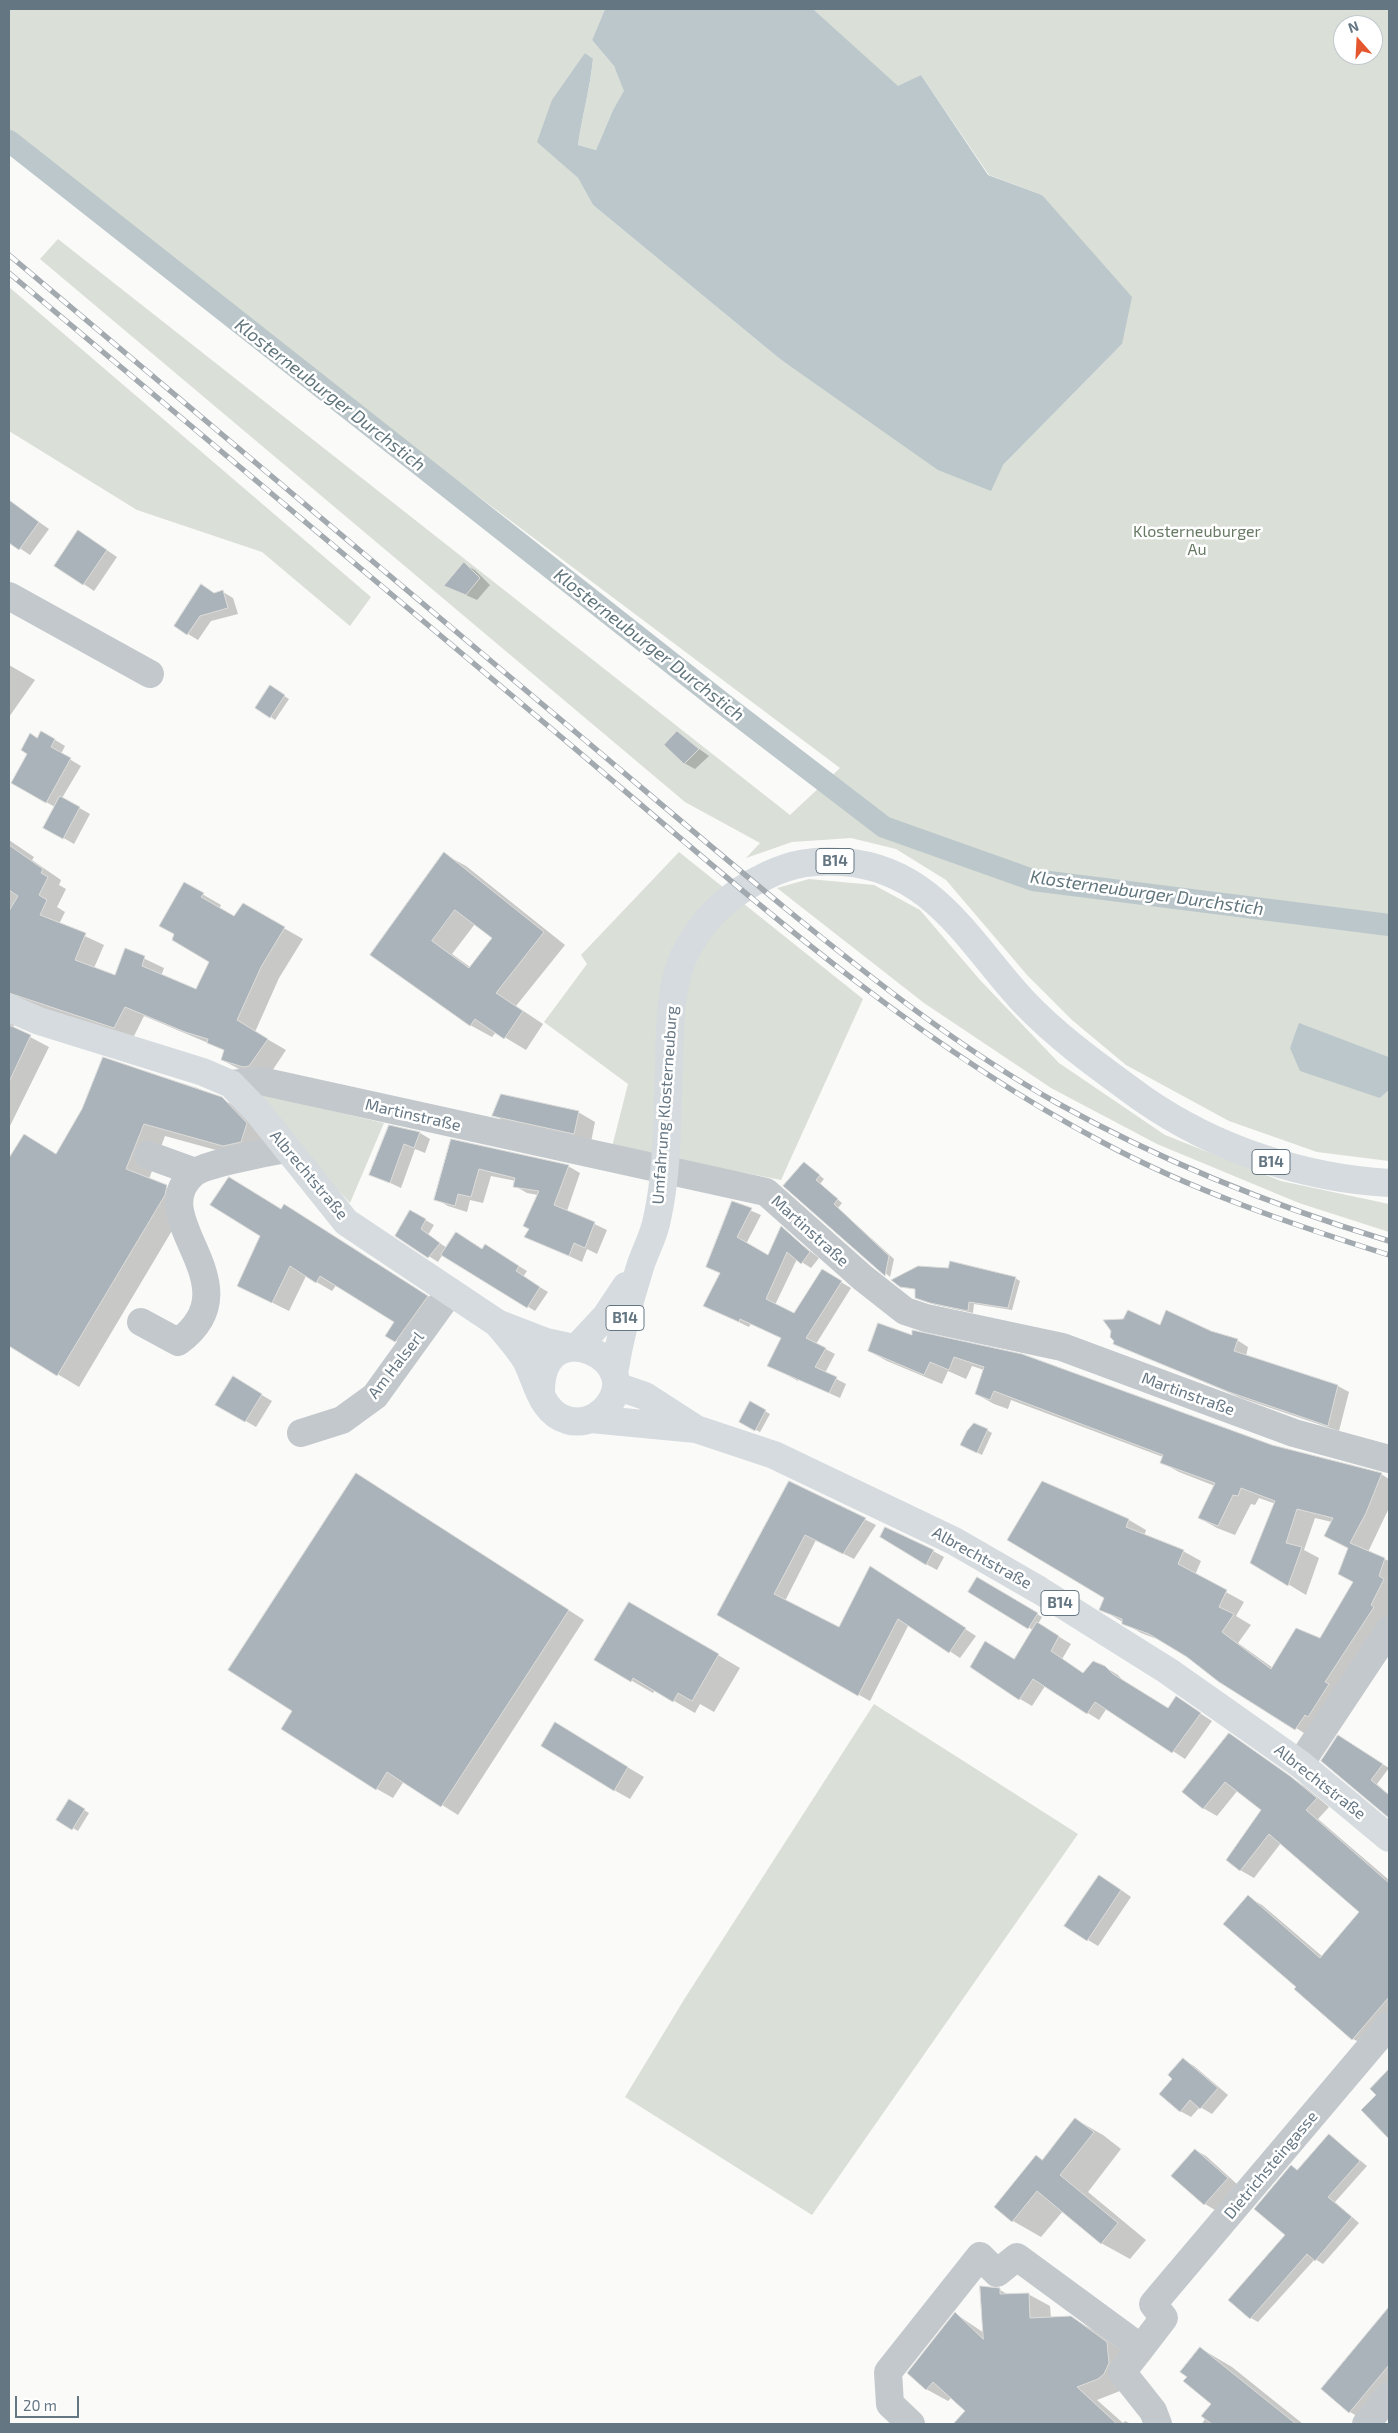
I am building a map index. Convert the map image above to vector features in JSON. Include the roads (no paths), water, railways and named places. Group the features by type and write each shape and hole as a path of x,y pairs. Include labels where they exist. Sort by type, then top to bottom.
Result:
{"main road":[{"name":"Umfahrung Klosterneuburg","path":"615,1380 622,1330 641,1264 657,1221 667,1138 670,1007 683,959 715,910 748,884 786,866 817,860 855,862 891,872 921,888 961,925 1024,1001 1054,1031 1146,1101 1193,1128 1276,1164 1354,1181 1389,1183"},
{"name":"Martinstraße","path":"9,1008 39,1022 203,1072 230,1084"},
{"name":"Albrechtstraße","path":"230,1084 258,1112 346,1222 497,1323 546,1342 573,1347"},
{"name":"Umfahrung Klosterneuburg","path":"573,1347 606,1316 641,1264"},
{"name":"Albrechtstraße","path":"497,1323 525,1358 541,1394"},
{"name":"B14","path":"573,1347 592,1350 602,1357 615,1380 608,1405 591,1419 571,1421 557,1416 547,1407 541,1394 540,1376 546,1364 558,1352 573,1347"},
{"name":"Albrechtstraße","path":"615,1380 645,1396 696,1429"},
{"name":"Albrechtstraße","path":"591,1419 696,1429 774,1455 954,1541 1039,1590 1168,1671 1300,1764 1389,1838"}],"street":[{"path":"9,596 150,674"},
{"name":"Martinstraße","path":"230,1084 261,1081 766,1192 863,1278 905,1311 1062,1346 1294,1433 1389,1459"},
{"path":"141,1322 178,1342 192,1332 201,1321 206,1300 205,1275 199,1257 186,1235 180,1212 181,1190 195,1172 239,1159 286,1149"},
{"path":"148,1155 195,1172"},
{"name":"Am Halserl","path":"301,1434 342,1420 375,1396 450,1292"},
{"path":"1300,1764 1389,1630"},
{"name":"Dietrichsteingasse","path":"1141,2348 1164,2318 1153,2304 1389,2025"},
{"path":"911,2424 890,2404 888,2372 980,2256 997,2273 1017,2257 1141,2348 1122,2372 1153,2412 1158,2424"},
{"path":"1366,2424 1389,2396"}],"waterway":[{"name":"Klosterneuburger Durchstich","path":"9,141 726,706 884,827 1033,880 1389,925"}],"railway":[{"path":"9,255 755,883 916,1011 1021,1082 1137,1145 1261,1198 1389,1241"},
{"path":"9,273 742,890 880,1000 952,1051 1026,1098 1136,1160 1243,1205 1389,1255"}],"park label":[{"name":"Klosterneuburger Au","path":"1197,541"}]}
